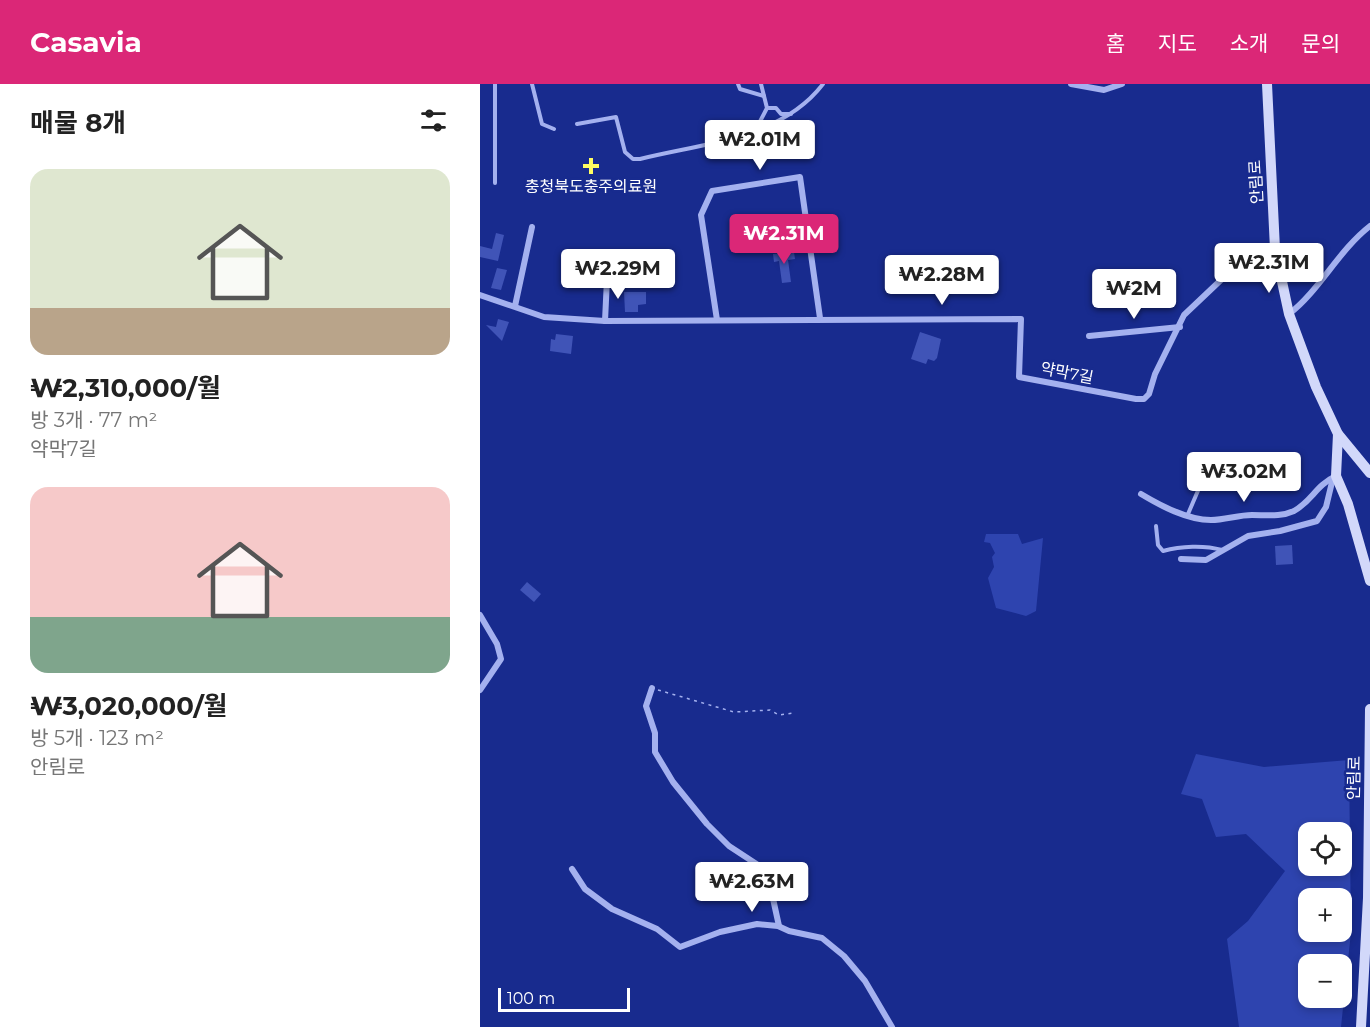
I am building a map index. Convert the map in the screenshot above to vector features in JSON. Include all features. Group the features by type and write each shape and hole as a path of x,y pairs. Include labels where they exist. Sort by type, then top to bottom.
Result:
{"street":[{"path":"1071,84 1104,90 1122,84"},
{"name":"안림로","path":"1267,84 1270,192 1277,263 1289,314 1316,387 1338,434 1370,472"},
{"path":"717,320 701,215 712,191 800,177 820,318"},
{"path":"515,306 532,227"},
{"path":"1289,314 1302,304 1326,271 1368,228"},
{"name":"약막7길","path":"480,295 544,317 605,321 820,318 1021,319 1018,377 1143,399 1149,394 1155,374 1184,315 1222,279 1277,263"},
{"path":"605,321 607,279"},
{"path":"1089,336 1180,327"},
{"path":"1181,560 1206,560 1248,536 1317,521 1326,507 1335,477 1338,434"},
{"path":"1141,494 1166,508 1208,520 1290,512 1305,504 1321,483 1335,477"},
{"path":"1335,477 1348,504 1370,581"},
{"path":"480,615 493,635 501,659 480,690"},
{"path":"652,688 646,706 655,733 655,752 673,782 707,824 729,846 758,865 771,885 779,926"},
{"name":"안림로","path":"1361,1027 1368,898 1370,709"},
{"path":"572,869 585,889 612,909 657,929 680,947 720,932 757,924 779,926 822,938 844,956 865,981 892,1027"}],"lane":[{"path":"495,84 495,183"},
{"path":"532,84 542,124 554,129"},
{"path":"738,84 740,89 764,96"},
{"path":"755,131 767,108 761,84"},
{"path":"577,124 616,117 625,152 633,159 767,128 794,114 810,102 823,84"},
{"path":"767,108 776,108 781,114 794,114"},
{"path":"1188,514 1206,472 1213,469"},
{"path":"1155,526 1158,545 1163,551 1179,547 1211,547 1223,550"}],"path":[{"path":"652,688 734,712 770,710 779,715 794,713"}],"shaded area":[{"path":"986,534 1018,534 1022,544 1043,538 1036,611 1026,616 996,608 988,578 994,567 992,557 995,553 990,543 984,542"},
{"path":"1196,754 1264,767 1349,760 1350,822 1298,822 1298,876 1350,876 1350,888 1298,888 1298,942 1350,942 1349,954 1298,954 1298,1008 1343,1008 1341,1027 1239,1027 1227,939 1248,921 1285,871 1246,834 1216,837 1202,799 1181,794"}],"building":[{"path":"496,233 504,235 498,261 480,257 480,246 492,249"},
{"path":"794,252 795,259 788,260 791,282 782,283 779,261 774,262 773,254"},
{"path":"497,268 507,270 501,290 491,288"},
{"path":"624,292 646,292 646,304 638,305 638,312 625,312"},
{"path":"498,319 509,322 502,341 486,325 496,327"},
{"path":"920,332 941,339 937,358 934,361 928,359 926,364 911,359"},
{"path":"556,334 573,336 571,354 550,351 551,339 555,340"},
{"path":"1292,545 1293,564 1276,565 1275,546"},
{"path":"527,582 541,594 534,602 520,590"}],"place":[{"name":"충청북도충주의료원","path":"591,166"}]}
